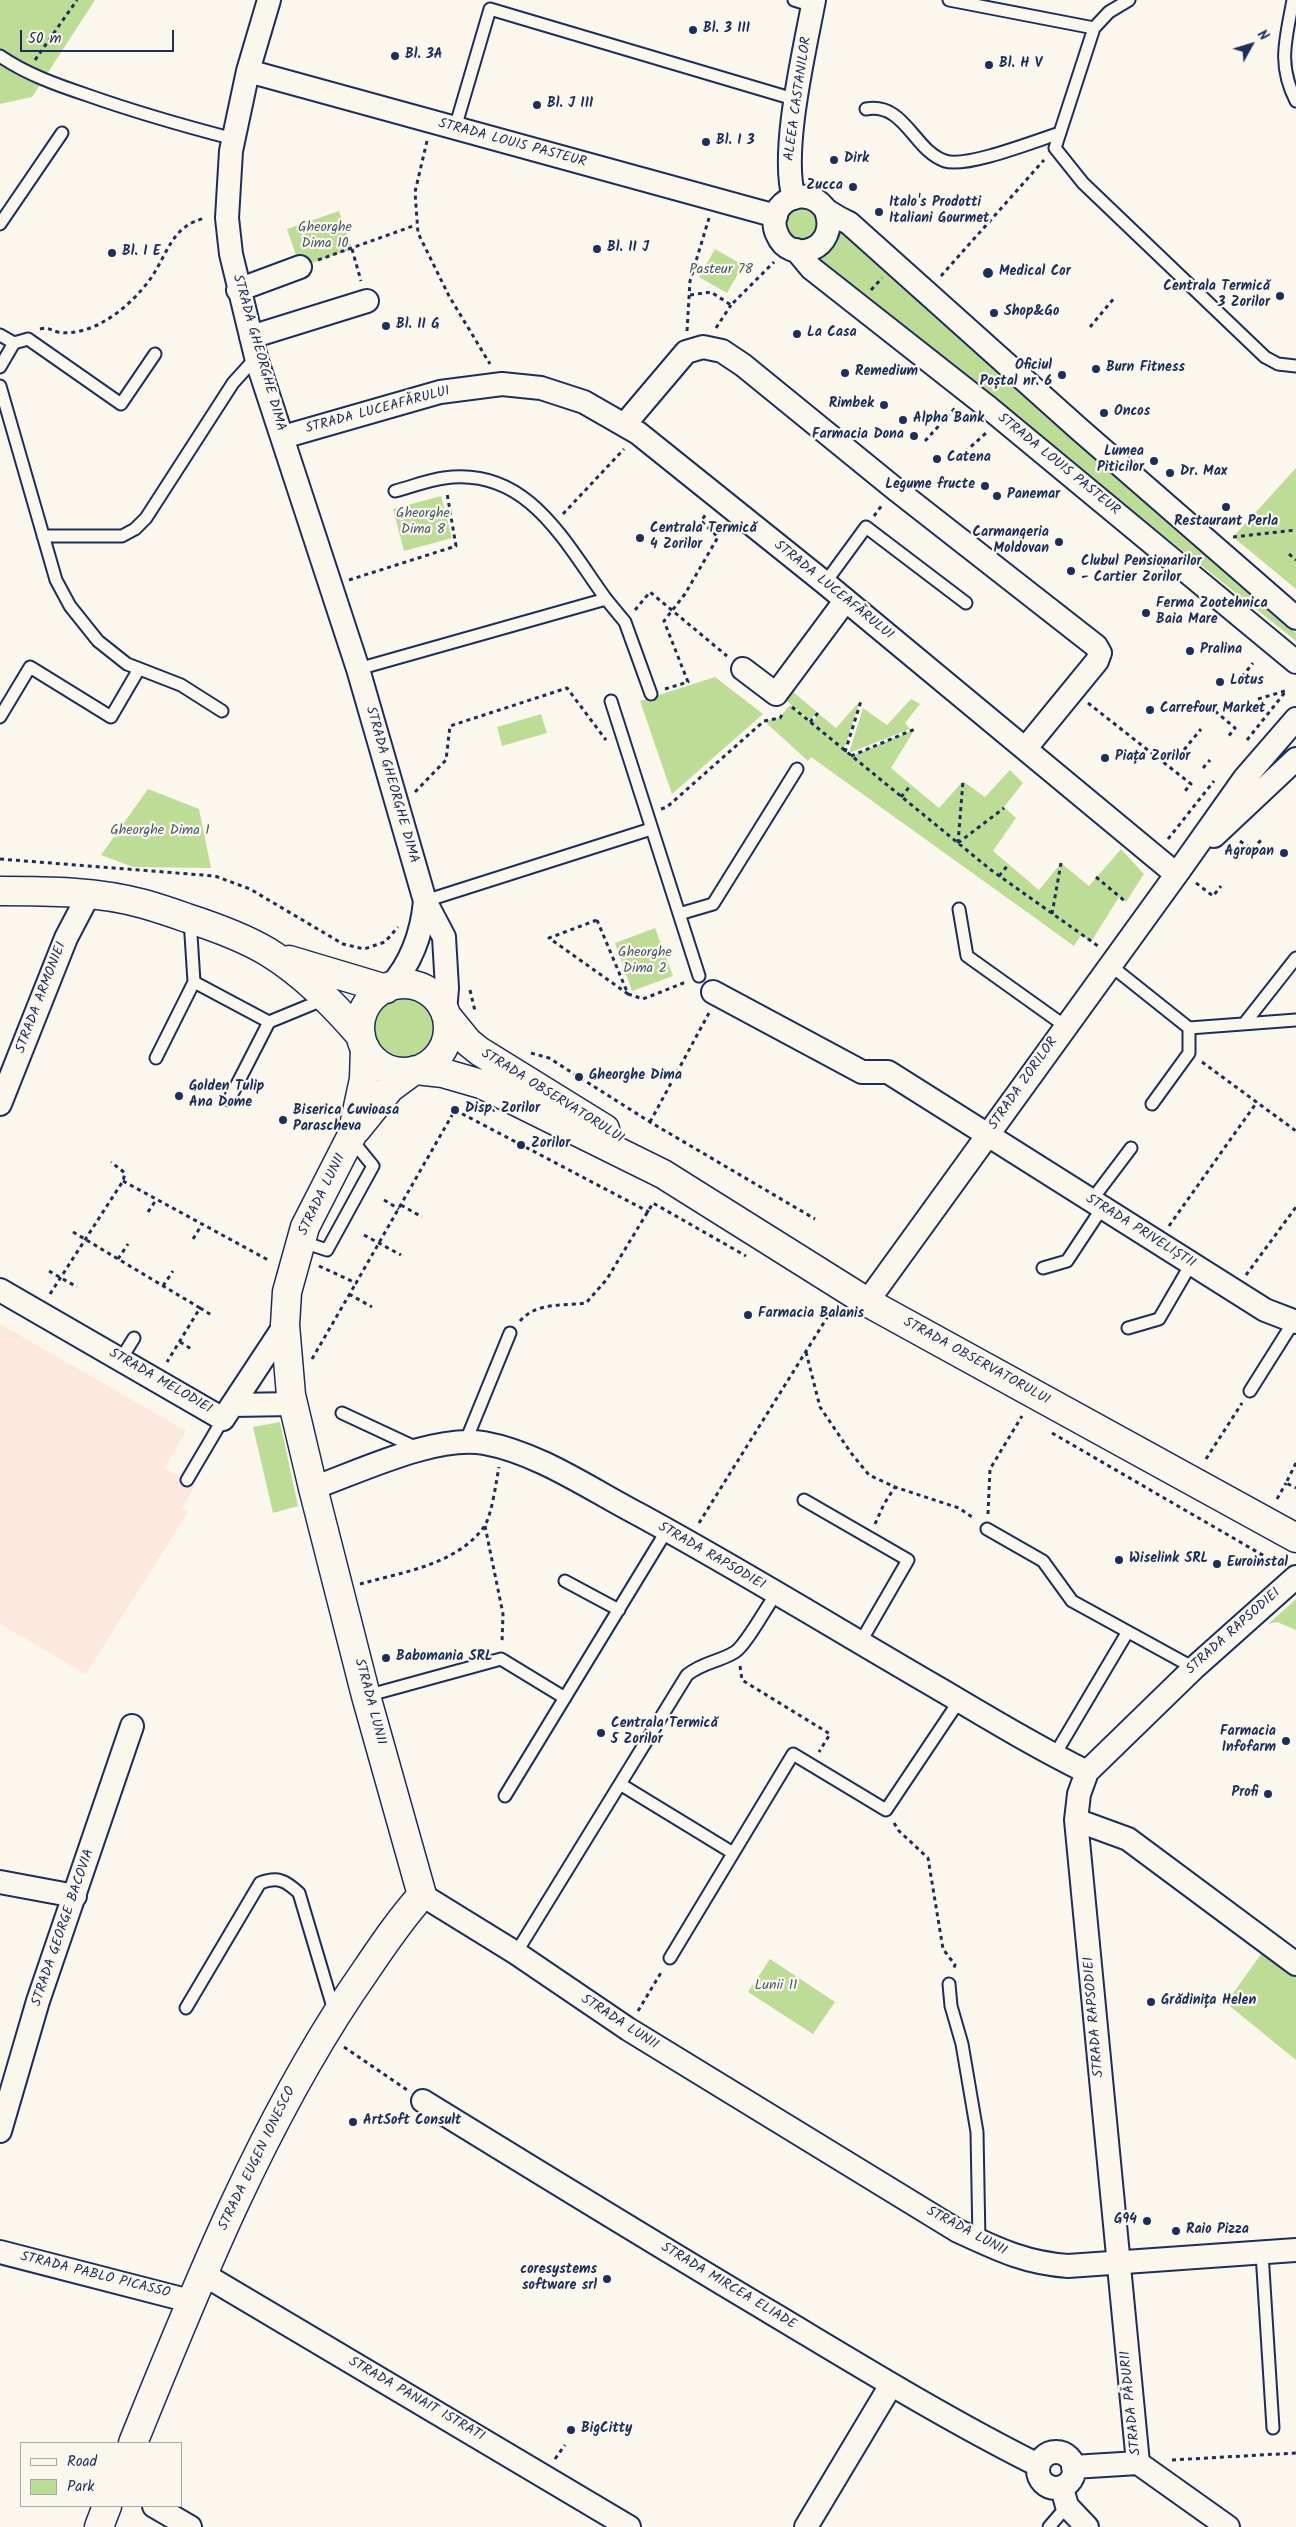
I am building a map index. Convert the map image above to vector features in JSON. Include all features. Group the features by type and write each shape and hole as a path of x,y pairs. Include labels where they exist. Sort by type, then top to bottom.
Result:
{"main road":[{"path":"0,891 88,894 143,904 216,927 268,952 297,963 388,988"},
{"path":"268,952 326,998 380,1065 390,1070 414,1071 432,1062 443,1048 448,1031 445,1014 431,994 418,987 404,984 388,988 367,1004 361,1019 363,1042"},
{"name":"STRADA OBSERVATORULUI","path":"445,1014 468,1042 479,1051 635,1149 663,1174"},
{"name":"STRADA LUNII","path":"351,1137 364,1079 363,1042"},
{"name":"STRADA OBSERVATORULUI","path":"414,1071 443,1073 481,1084 663,1174 867,1302 1296,1538"},
{"name":"STRADA LUNII","path":"414,1071 390,1088 351,1137 306,1227 307,1252 288,1292 285,1325 293,1404 313,1488 366,1696 422,1896"},
{"name":"STRADA EUGEN IONESCO","path":"133,2442 190,2301 283,2105 330,2025 399,1921 422,1896"},
{"path":"99,2527 107,2507"}],"street":[{"name":"STRADA GHEORGHE DIMA","path":"269,0 248,71 234,139 228,182 227,214 230,254 257,361 283,437 329,586 358,669 425,901 444,937 447,988 445,1014"},
{"name":"ALEEA CASTANILOR","path":"794,198 789,166 807,2"},
{"name":"STRADA LOUIS PASTEUR","path":"248,71 431,123 776,216 776,234 781,242 796,250 812,268 1155,544 1296,662"},
{"path":"776,216 780,208 794,198 810,198 817,201 826,211 849,223 894,265 1296,618"},
{"path":"796,250 814,249 826,238 829,222 826,211"},
{"path":"238,290 300,267"},
{"path":"251,337 367,301"},
{"path":"632,429 686,352 703,348 722,351 743,365 894,488 1096,646 1100,653 1092,667 1024,749"},
{"name":"STRADA LUCEAFĂRULUI","path":"283,437 440,392 502,384 541,388 584,402 632,429 716,498 825,583 1024,749 1185,875"},
{"path":"743,669 776,694 845,601"},
{"name":"STRADA ZORILOR","path":"1185,875 1244,779 1296,719"},
{"name":"STRADA ZORILOR","path":"867,1302 1110,965 1185,875 1296,759"},
{"name":"STRADA ARMONIEI","path":"0,1104 66,938 88,894"},
{"name":"STRADA GHEORGHE DIMA","path":"388,988 407,964 416,945 424,921 425,901"},
{"name":"STRADA PRIVELIȘTII","path":"710,988 862,1072 888,1072 1234,1291 1265,1310 1295,1322"},
{"name":"STRADA MELODIEI","path":"0,1290 156,1380 228,1412 285,1325"},
{"path":"228,1412 293,1404"},
{"name":"STRADA RAPSODIEI","path":"313,1488 418,1449 465,1443 484,1443 534,1459 667,1530 1054,1756 1087,1772"},
{"name":"STRADA RAPSODIEI","path":"1117,2263 1076,1820 1079,1794 1087,1772 1194,1668 1287,1570"},
{"name":"STRADA GEORGE BACOVIA","path":"0,2131 38,2001 132,1726"},
{"path":"1076,1820 1128,1839 1296,1964"},
{"path":"0,1882 75,1896"},
{"name":"STRADA LUNII","path":"422,1896 516,1954 628,2030 942,2221 1000,2252 1044,2264 1068,2266 1296,2250"},
{"name":"STRADA MIRCEA ELIADE","path":"423,2101 591,2205 891,2385 986,2439 1038,2465"},
{"name":"STRADA PABLO PICASSO","path":"0,2252 190,2301"},
{"name":"STRADA PĂDURII","path":"1117,2263 1138,2463 1228,2527"},
{"name":"STRADA PANAIT ISTRATI","path":"203,2274 629,2527"},
{"path":"806,2527 891,2385"},
{"path":"1065,2497 1072,2479 1073,2466 1069,2458 1058,2452 1045,2455 1038,2465 1040,2479 1049,2488 1065,2497 1087,2527"},
{"path":"1073,2466 1138,2463"},
{"path":"156,2507 190,2527"}],"lane":[{"path":"949,0 1094,28"},
{"path":"1129,0 1109,12 1094,28 1055,148 1082,183 1265,358 1278,364 1296,366"},
{"path":"1293,0 1284,48 1286,81 1296,101"},
{"path":"455,128 490,9 797,100"},
{"path":"0,56 30,74 68,89 144,115 234,139"},
{"path":"866,109 876,107 891,112 908,126 927,148 945,161 964,163 1060,134"},
{"path":"0,224 62,133"},
{"path":"0,335 14,343"},
{"path":"0,367 14,343 28,339 120,404 155,354"},
{"path":"43,536 122,536 135,529 146,518 233,383 252,362 257,361"},
{"path":"0,386 56,580 70,606 98,641 127,664 180,685 222,711"},
{"path":"395,491 444,478 489,479 503,484 528,500 553,526 625,622 651,694"},
{"path":"825,583 866,527 966,604"},
{"path":"358,669 606,599"},
{"path":"0,717 30,667 111,717 139,669"},
{"path":"611,702 679,914 710,988"},
{"path":"679,914 713,904 797,769"},
{"path":"425,901 651,829"},
{"path":"959,909 967,956 1065,1026"},
{"path":"156,1058 194,982 190,919"},
{"path":"1110,965 1188,1028 1296,1020"},
{"path":"1244,1024 1294,965"},
{"path":"194,982 269,1022"},
{"path":"229,1100 269,1022 326,998"},
{"path":"1152,1104 1189,1053 1188,1028"},
{"path":"1043,1268 1067,1261 1131,1148"},
{"path":"1128,1328 1159,1319 1191,1264"},
{"path":"1250,1391 1295,1322"},
{"path":"465,1443 510,1333"},
{"path":"121,1360 134,1338"},
{"path":"187,1480 228,1412"},
{"path":"342,1412 418,1449"},
{"path":"804,1500 908,1560 860,1643"},
{"path":"987,1529 1043,1561 1072,1602 1194,1668"},
{"path":"505,1796 667,1530"},
{"path":"565,1581 619,1610"},
{"path":"516,1954 687,1675 698,1666 719,1660 737,1651 776,1594"},
{"path":"1054,1756 1128,1633"},
{"path":"366,1696 501,1659 565,1698"},
{"path":"670,1958 793,1754 886,1810 959,1701"},
{"path":"620,1784 733,1853"},
{"path":"186,2008 260,1883 272,1878 285,1881 299,1893 330,2025"},
{"path":"949,1984 951,2006 962,2044 977,2132 979,2241"},
{"path":"1262,2253 1273,2428"},
{"path":"1049,2527 1065,2497"}],"path":[{"path":"35,60 77,0"},
{"path":"431,123 414,192 418,233 449,296 502,384"},
{"path":"935,283 1055,148"},
{"path":"686,352 690,281 714,200"},
{"path":"28,339 38,330 48,328 58,332 74,333 103,322 128,304 151,278 178,232 199,220 227,214"},
{"path":"300,267 416,225"},
{"path":"352,249 367,301"},
{"path":"690,295 711,292 731,305 775,261"},
{"path":"859,304 894,265"},
{"path":"1090,327 1115,297"},
{"path":"925,441 956,408"},
{"path":"553,526 632,429"},
{"path":"965,452 986,433"},
{"path":"329,586 456,546 444,478"},
{"path":"866,527 894,488"},
{"path":"651,694 688,682 664,621 673,611 718,537 700,521 716,498"},
{"path":"1228,537 1296,530"},
{"path":"1288,554 1296,560"},
{"path":"625,622 650,592 743,669"},
{"path":"1237,683 1253,663"},
{"path":"396,803 407,800 446,760 450,726 567,688 612,747"},
{"path":"1258,699 1286,691"},
{"path":"1084,699 1191,784 1185,791"},
{"path":"845,752 861,701"},
{"path":"646,813 667,808 764,721 780,718 790,705 845,752 999,876 1098,946"},
{"path":"810,722 818,712"},
{"path":"1215,712 1235,728 1228,737"},
{"path":"851,756 915,729"},
{"path":"1179,756 1201,729"},
{"path":"1203,768 1210,760"},
{"path":"958,843 963,780"},
{"path":"901,797 911,784"},
{"path":"958,843 1004,808"},
{"path":"1240,840 1252,850 1262,839"},
{"path":"0,859 214,876 250,889 343,944 364,949 385,942 400,925"},
{"path":"1052,914 1061,863"},
{"path":"999,876 1008,865"},
{"path":"1185,875 1213,896 1221,886"},
{"path":"1096,877 1126,902"},
{"path":"628,994 597,920 549,938 628,994 643,999 710,988"},
{"path":"468,986 476,1014"},
{"path":"650,1122 710,988"},
{"path":"523,1051 550,1058 650,1122 815,1219"},
{"path":"1189,1053 1296,1131"},
{"path":"1157,1242 1257,1102"},
{"path":"311,1361 455,1110 649,1212"},
{"path":"38,1311 122,1182 125,1173 111,1162"},
{"path":"122,1182 270,1261"},
{"path":"148,1212 156,1200"},
{"path":"384,1200 422,1217"},
{"path":"510,1333 525,1316 539,1307 586,1303 607,1279 653,1203"},
{"path":"1234,1291 1296,1207"},
{"path":"193,1238 202,1226"},
{"path":"72,1232 213,1316"},
{"path":"364,1235 401,1255"},
{"path":"118,1259 128,1244"},
{"path":"307,1252 356,1283"},
{"path":"49,1271 78,1287"},
{"path":"163,1286 173,1271"},
{"path":"349,1294 372,1306"},
{"path":"688,1542 833,1307"},
{"path":"156,1380 200,1308"},
{"path":"180,1342 193,1350"},
{"path":"806,1352 820,1407 869,1475 895,1487 959,1508 987,1529"},
{"path":"1206,1459 1250,1391"},
{"path":"987,1529 990,1469 1022,1416 1031,1421"},
{"path":"1048,1431 1287,1570"},
{"path":"501,1659 503,1614 485,1526 503,1449"},
{"path":"1277,1499 1296,1464"},
{"path":"1286,1483 1296,1488"},
{"path":"871,1539 884,1504 895,1487"},
{"path":"339,1590 439,1562 463,1546 485,1526"},
{"path":"742,1680 830,1734 812,1766"},
{"path":"886,1810 899,1831 928,1858 943,1949 955,1965 949,1984"},
{"path":"628,2030 670,1958"},
{"path":"330,2025 423,2101"},
{"path":"1138,2463 1296,2453"}],"shaded area":[{"path":"0,1324 186,1431 164,1468 195,1485 182,1508 188,1512 86,1674 0,1624"}],"green space":[{"path":"0,0 95,0 32,97 0,104"},
{"path":"802,208 813,213 818,224 813,235 802,240 791,235 786,224 791,213"},
{"name":"Gheorghe Dima 10","path":"339,211 352,249 300,267 287,229"},
{"path":"838,230 844,230 1296,633 1296,641 819,260 818,254"},
{"name":"Pasteur 78","path":"715,249 743,265 727,293 699,277"},
{"path":"1296,468 1296,589 1233,537"},
{"name":"Gheorghe Dima 8","path":"441,496 452,538 404,551 393,509"},
{"path":"715,677 763,714 672,794 640,701"},
{"path":"792,691 817,712 810,720 778,694"},
{"path":"911,699 920,704 905,723 910,729 849,753 863,708 887,725"},
{"path":"860,701 844,749 812,723 819,714 836,728"},
{"path":"790,705 852,756 915,729 891,768 939,808 963,781 985,797 1010,770 1023,783 1004,807 1016,818 993,851 1039,890 1061,863 1089,886 1121,849 1144,874 1126,902 1119,897 1091,942 1081,935 1074,946 811,757 808,761 764,721 779,718"},
{"path":"541,714 547,733 502,746 497,727"},
{"name":"Gheorghe Dima 1","path":"148,789 199,809 211,868 133,867 101,855"},
{"name":"Gheorghe Dima 2","path":"655,928 673,976 632,991 615,943"},
{"path":"405,998 423,1004 431,1012 437,1030 431,1048 423,1056 405,1062 387,1056 379,1048 373,1030 379,1012 387,1004"},
{"path":"280,1422 298,1506 273,1513 253,1427"},
{"path":"1296,1599 1296,1630 1277,1622 1268,1624"},
{"path":"1264,1950 1296,1973 1296,2060 1226,2003"},
{"name":"Lunii 11","path":"770,1959 835,2002 813,2034 748,1992"}],"place":[{"name":"Bl. 3 III","path":"693,30"},
{"name":"Bl. 3A","path":"395,56"},
{"name":"Bl. H V","path":"989,65"},
{"name":"Bl. J III","path":"537,105"},
{"name":"Bl. I 3","path":"706,142"},
{"name":"Dirk","path":"834,160"},
{"name":"Zucca","path":"853,187"},
{"name":"Italo's Prodotti Italiani Gourmet","path":"879,212"},
{"name":"Bl. II J","path":"597,249"},
{"name":"Bl. I E","path":"112,253"},
{"name":"Medical Cor","path":"988,273"},
{"name":"Centrala Termică 3 Zorilor","path":"1280,296"},
{"name":"Shop&Go","path":"994,313"},
{"name":"Bl. II G","path":"386,326"},
{"name":"La Casa","path":"797,334"},
{"name":"Burn Fitness","path":"1096,369"},
{"name":"Remedium","path":"845,373"},
{"name":"Oficiul Poștal nr. 6","path":"1062,375"},
{"name":"Rimbek","path":"884,405"},
{"name":"Oncos","path":"1104,413"},
{"name":"Alpha Bank","path":"903,420"},
{"name":"Farmacia Dona","path":"914,436"},
{"name":"Catena","path":"937,459"},
{"name":"Lumea Piticilor","path":"1154,461"},
{"name":"Dr. Max","path":"1170,473"},
{"name":"Legume fructe","path":"985,486"},
{"name":"Panemar","path":"997,496"},
{"name":"Restaurant Perla","path":"1226,507"},
{"name":"Centrala Termică 4 Zorilor","path":"640,538"},
{"name":"Carmangeria Moldovan","path":"1059,542"},
{"name":"Clubul Pensionarilor - Cartier Zorilor","path":"1071,571"},
{"name":"Ferma Zootehnica Baia Mare","path":"1146,613"},
{"name":"Pralina","path":"1190,651"},
{"name":"Lotus","path":"1220,682"},
{"name":"Carrefour Market","path":"1150,710"},
{"name":"Piața Zorilor","path":"1105,758"},
{"name":"Agropan","path":"1284,853"},
{"name":"Gheorghe Dima","path":"579,1077"},
{"name":"Golden Tulip Ana Dome","path":"179,1096"},
{"name":"Disp. Zorilor","path":"455,1110"},
{"name":"Biserica Cuvioasa Parascheva","path":"283,1120"},
{"name":"Zorilor","path":"521,1145"},
{"name":"Farmacia Balanis","path":"748,1315"},
{"name":"Wiselink SRL","path":"1119,1560"},
{"name":"Euroinstal","path":"1217,1564"},
{"name":"Babomania SRL","path":"386,1658"},
{"name":"Centrala Termică 5 Zorilor","path":"601,1733"},
{"name":"Farmacia Infofarm","path":"1286,1741"},
{"name":"Profi","path":"1268,1794"},
{"name":"Grădinița Helen","path":"1151,2002"},
{"name":"ArtSoft Consult","path":"353,2122"},
{"name":"G94","path":"1147,2221"},
{"name":"Raio Pizza","path":"1176,2231"},
{"name":"coresystems software srl","path":"607,2279"},
{"name":"BigCitty","path":"571,2430"}]}
